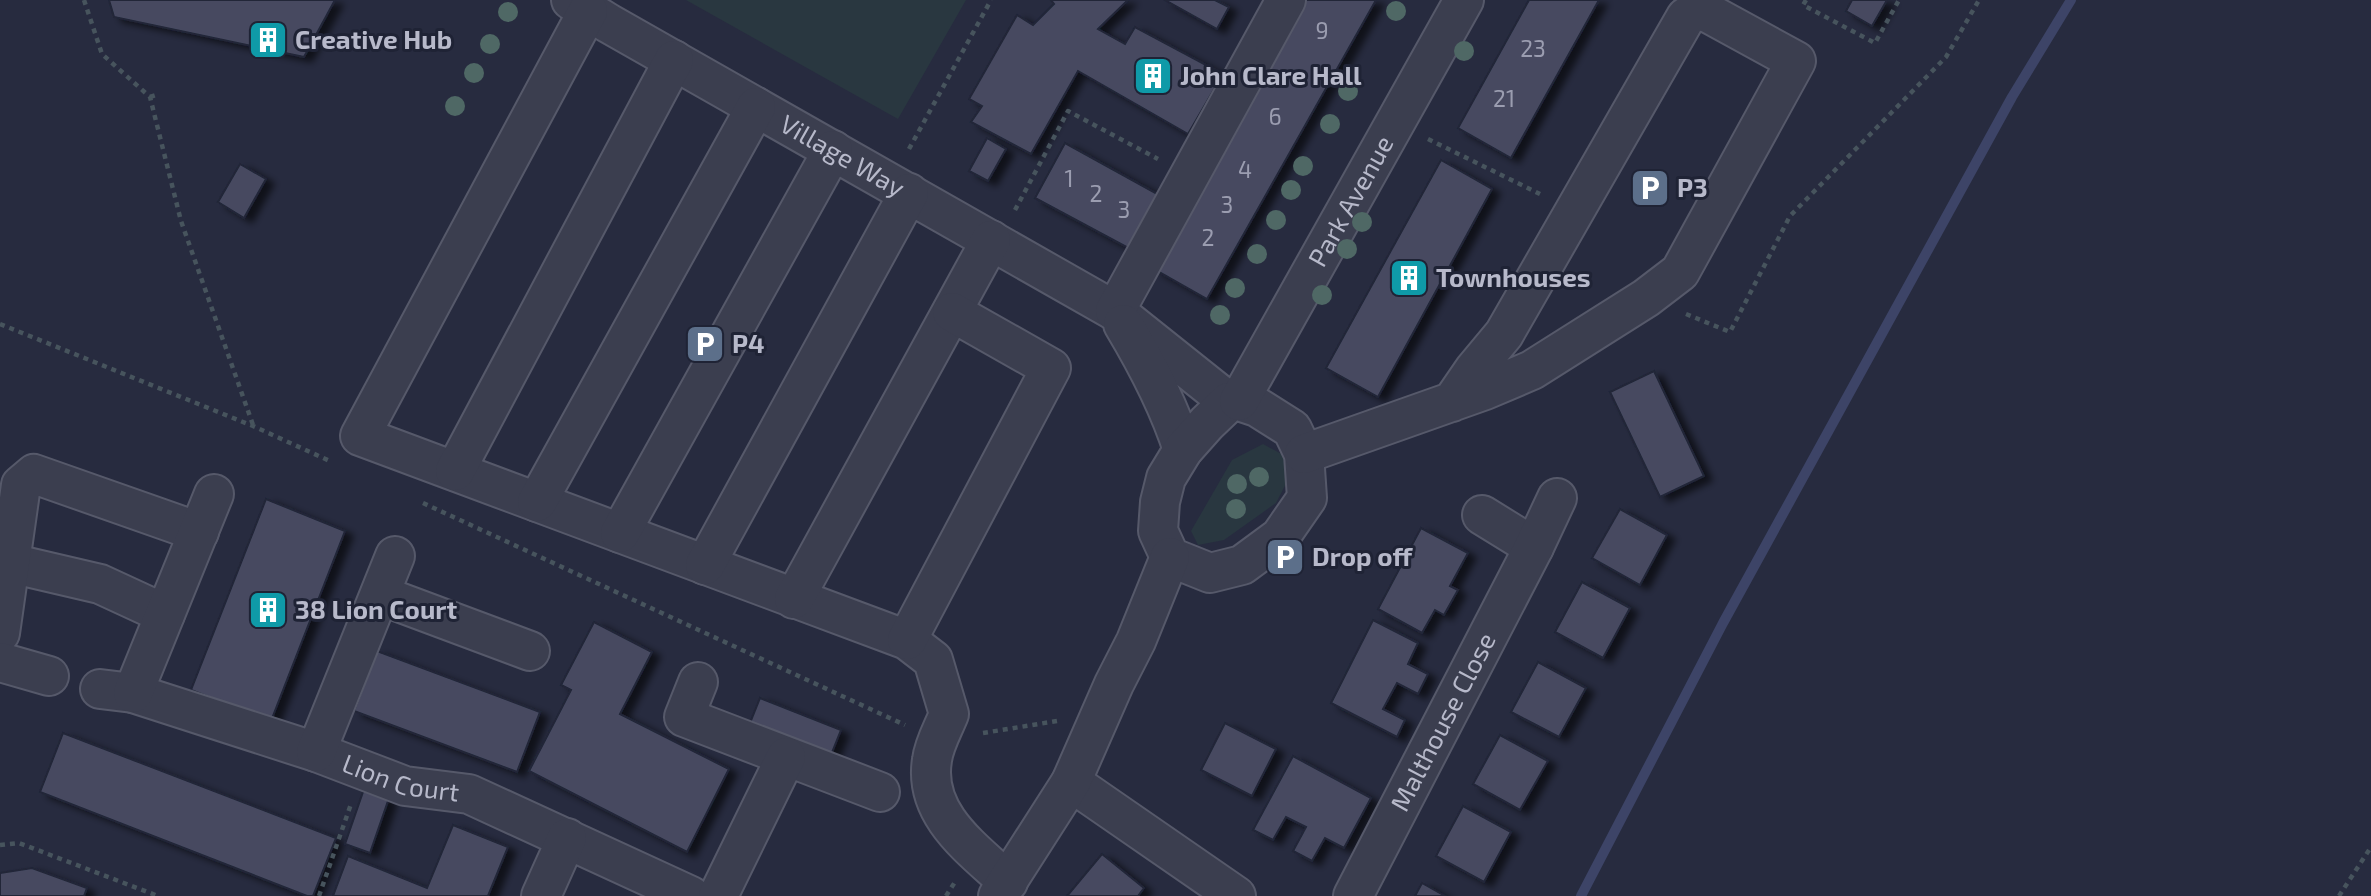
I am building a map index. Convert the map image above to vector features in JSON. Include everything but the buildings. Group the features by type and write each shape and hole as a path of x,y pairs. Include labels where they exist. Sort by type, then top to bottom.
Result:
{"street":[{"path":"1183,450 1140,352 1115,311 1286,0"},
{"name":"Park Avenue","path":"1234,402 1464,0"},
{"name":"Village Way","path":"593,9 674,60 1115,311 1234,402"},
{"path":"593,9 360,436 907,640 933,660 949,714 931,761 938,804 948,826 975,851 1003,889 1071,782 1136,641 1170,557"},
{"path":"1304,454 1452,402 1532,370 1646,298 1680,272 1796,61 1701,9 1686,17 1504,334 1452,402"},
{"path":"455,471 674,60"},
{"path":"537,502 756,107"},
{"path":"620,533 833,150"},
{"path":"705,565 900,188"},
{"path":"794,599 991,240"},
{"path":"907,640 1051,368 952,312"},
{"path":"1234,402 1257,407 1292,429 1304,454 1307,498 1280,537 1242,565 1210,573 1170,557 1158,531 1160,502 1166,478 1183,450 1207,423 1234,402"},
{"path":"0,633 21,485 34,474 199,531"},
{"path":"10,563 100,584 165,614 214,494"},
{"name":"Malthouse Close","path":"1353,896 1557,498"},
{"path":"1482,515 1534,547"},
{"path":"316,752 395,556"},
{"path":"380,595 530,651"},
{"name":"Lion Court","path":"165,614 116,691 316,752 405,786 469,794 691,896"},
{"path":"0,662 49,676"},
{"path":"698,682 684,717 880,792"},
{"path":"718,896 786,757"},
{"path":"1071,782 1236,896"},
{"path":"541,896 567,838"}],"path":[{"path":"84,0 102,54 150,97 181,221 253,426"},
{"path":"900,188 991,0"},
{"path":"1806,0 1803,5 1875,43 1899,0"},
{"path":"1646,298 1730,332 1790,216 1946,57 1979,0"},
{"path":"150,97 159,94"},
{"path":"1003,204 1015,211 1068,111 1189,177"},
{"path":"1396,123 1575,212"},
{"path":"0,324 253,426 342,467"},
{"path":"418,501 937,740 1062,721 1058,730"},
{"path":"319,896 362,770"},
{"path":"0,845 19,843 158,896"},
{"path":"2339,896 2371,846"},
{"path":"946,896 975,851"}],"shaded area":[{"path":"686,0 966,0 898,119"},
{"path":"1263,444 1285,456 1290,476 1276,503 1224,540 1198,545 1191,531 1232,460"}],"waterway":[{"path":"1581,896 1723,623 2012,97 2071,0"}],"place":[{"name":"Creative Hub","path":"268,40"},
{"name":"John Clare Hall","path":"1153,76"},
{"name":"P3","path":"1650,188"},
{"name":"Townhouses","path":"1409,278"},
{"name":"P4","path":"705,344"},
{"name":"Drop off","path":"1285,557"},
{"name":"38 Lion Court","path":"268,610"}]}
